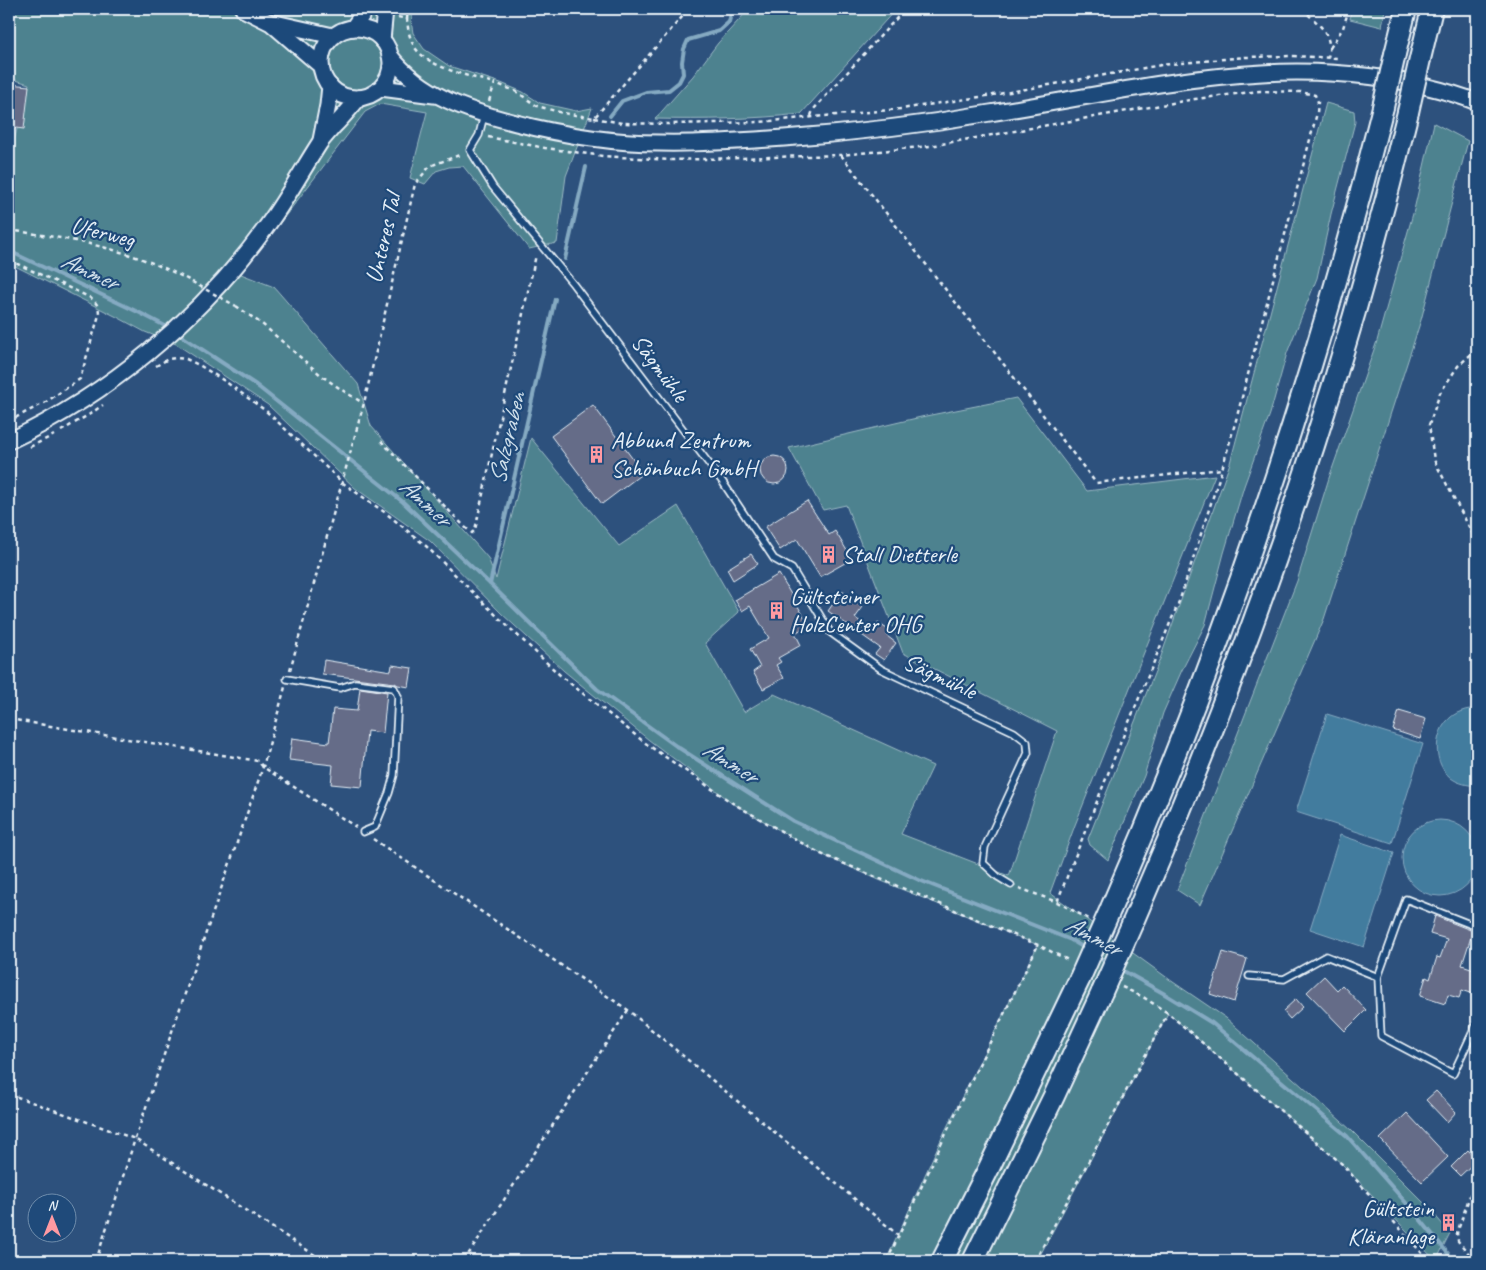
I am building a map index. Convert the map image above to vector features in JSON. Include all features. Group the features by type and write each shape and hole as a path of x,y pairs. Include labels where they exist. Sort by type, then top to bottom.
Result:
{"highway":[{"path":"942,1261 1000,1146 1077,970 1111,908 1146,827 1212,659 1254,543 1316,353 1363,185 1406,9"},
{"path":"973,1261 1109,988 1133,922 1210,740 1236,670 1282,543 1343,351 1388,193 1432,9"}],"street":[{"path":"243,9 271,22 333,36"},
{"path":"353,28 366,9"},
{"path":"382,40 385,10"},
{"path":"271,22 320,66"},
{"path":"353,28 366,29 378,35 388,50 391,62 390,73 381,88 371,95 359,98 346,97 334,91 325,80 320,66 325,46 333,36 343,30 353,28"},
{"path":"390,56 398,66 437,96 484,115 540,130 570,135 658,143 706,142 887,129 990,114 1156,85 1231,75 1292,72 1344,74 1381,78 1457,94 1477,102"},
{"path":"320,142 327,114 330,86"},
{"path":"381,88 437,96"},
{"path":"9,441 76,404 116,376 157,345 196,309 264,231 299,179 320,142 359,98"}],"lane":[{"path":"470,150 479,135 484,115"},
{"name":"Sägmühle","path":"470,150 493,187 573,284 722,481 774,559 792,569 830,632 881,669 1014,732 1027,742 1028,753 985,847 983,863 998,877 1011,885"},
{"path":"287,679 340,688 355,683 394,688 398,696 394,775 375,828 363,832"},
{"path":"1477,927 1406,899 1378,977 1381,1036 1453,1074 1477,1023"},
{"path":"1249,976 1284,979 1326,956 1378,977"}],"path":[{"path":"408,9 407,18 411,40 417,50 431,62 518,92 537,106 563,114 594,118 689,9"},
{"path":"810,117 813,110 905,9"},
{"path":"1302,9 1320,24 1327,35 1330,48"},
{"path":"1328,57 1330,48 1343,28 1349,9"},
{"path":"385,10 407,18"},
{"path":"9,78 16,80"},
{"path":"484,115 495,83"},
{"path":"1011,885 1057,902 1116,751 1180,600 1222,469 1317,113 1318,102 1315,95 1301,92 1260,91 1235,94"},
{"name":"Unteres Tal","path":"96,1261 135,1139 263,767 364,403 415,184 430,166 470,150"},
{"path":"841,155 1096,483 1222,469"},
{"name":"Uferweg","path":"9,230 76,240 115,250 153,263 185,278 236,306 262,324 322,376 364,403"},
{"path":"381,441 466,528 472,533 475,530 539,242"},
{"path":"9,260 89,297 96,302 99,308 99,315 80,379 46,402 9,421"},
{"path":"1477,349 1458,366 1440,393 1429,425 1434,460 1477,542"},
{"path":"156,366 176,358 199,365 266,411 343,483 387,514 426,546 561,676 648,745 734,804 821,854 1038,946 1077,970"},
{"path":"27,449 45,441 104,404"},
{"path":"9,719 258,761 263,767 628,1010 898,1235"},
{"path":"887,1261 963,1097 1038,946"},
{"path":"1109,988 1143,997 1168,1013 1342,1164 1429,1261"},
{"path":"464,1261 628,1010"},
{"path":"1036,1261 1168,1013"},
{"path":"9,1094 135,1139 324,1261"},
{"path":"1475,1261 1458,1241 1457,1233 1477,1175"}],"green space":[{"path":"9,9 414,9 411,21 413,33 424,49 449,66 501,83 523,92 540,103 576,111 592,108 566,176 557,243 529,249 463,166 449,167 436,171 425,184 410,178 427,112 380,104 365,112 241,274 274,287 358,384 371,426 488,558 496,579 531,438 619,546 678,506 739,612 705,643 744,712 774,694 933,766 901,834 1009,876 1057,731 903,653 846,505 823,510 789,448 921,417 1016,398 1087,491 1215,475 1075,825 1050,893 1226,1018 1351,1130 1426,1205 1450,1233 1436,1261 1342,1164 1168,1013 1037,1261 886,1261 944,1133 1038,945 879,880 821,854 734,804 649,740 564,671 502,614 430,541 355,488 268,405 176,344 145,332 9,263 9,159 29,84 9,78"},
{"path":"749,9 896,9 801,114 728,119 655,119"},
{"path":"1351,9 1385,9 1382,27 1350,19"},
{"path":"1326,103 1354,111 1355,122 1331,214 1317,278 1287,353 1270,414 1244,486 1205,625 1163,713 1144,776 1108,860 1090,845 1088,839 1160,659 1230,463"},
{"path":"1434,123 1468,141 1421,320 1324,619 1200,905 1177,890 1297,581 1329,478 1377,341 1414,210"}],"water":[{"path":"1477,708 1477,786 1460,783 1451,778 1444,771 1437,752 1440,732 1445,723 1462,711"},
{"path":"1327,714 1423,744 1392,843 1296,812"},
{"path":"1440,820 1455,823 1467,831 1475,843 1478,858 1475,873 1467,885 1455,893 1440,896 1425,893 1413,885 1405,873 1402,858 1405,843 1413,831 1425,823"},
{"path":"1340,835 1394,853 1364,947 1310,929"}],"building":[{"path":"9,84 29,86 24,129 9,127"},
{"name":"Abbund Zentrum Schönbuch GmbH","path":"593,405 643,473 602,504 551,436"},
{"path":"774,456 784,460 788,470 784,480 774,484 764,480 760,470 764,460"},
{"path":"807,501 829,535 835,531 852,559 820,577 797,539 780,550 765,527"},
{"path":"751,554 758,564 733,580 727,569"},
{"name":"Gültsteiner HolzCenter OHG","path":"779,574 809,625 795,633 801,645 778,658 781,662 776,665 784,678 763,689 753,672 760,667 750,649 769,638 750,606 742,611 735,600"},
{"path":"842,591 863,607 855,618 873,630 878,623 890,631 887,636 896,643 884,660 875,654 880,648 828,611"},
{"path":"324,660 391,671 392,665 412,668 409,687 395,683 322,674"},
{"path":"360,688 387,692 383,733 367,731 362,787 331,784 333,765 289,760 292,738 329,743 333,709 357,711"},
{"path":"1399,711 1426,719 1420,739 1393,730"},
{"path":"1435,916 1473,931 1462,965 1477,970 1477,995 1462,990 1459,998 1448,995 1445,1004 1420,996 1426,977 1430,979 1437,957 1440,958 1447,939 1430,934"},
{"path":"1223,952 1247,959 1234,1002 1210,994"},
{"path":"1324,976 1337,990 1342,985 1366,1010 1345,1031 1307,992"},
{"path":"1296,999 1303,1007 1290,1019 1283,1011"},
{"path":"1436,1091 1456,1112 1447,1122 1426,1100"},
{"path":"1407,1113 1448,1157 1422,1182 1380,1139"},
{"path":"1468,1150 1477,1160 1460,1176 1451,1167"}],"waterway":[{"name":"Salzgraben","path":"610,116 622,101 646,92 669,90 679,82 683,74 682,62 688,40 719,31 729,22 732,9"},
{"name":"Salzgraben","path":"565,259 586,167"},
{"name":"Ammer","path":"9,251 169,328"},
{"name":"Salzgraben","path":"490,584 555,299"},
{"name":"Ammer","path":"177,333 256,385 403,502 597,689 676,746 793,821 919,880 1071,940 1086,949"},
{"name":"Ammer","path":"1096,955 1109,963"},
{"name":"Ammer","path":"1120,969 1212,1023 1347,1136 1415,1213 1454,1261"}],"place":[{"name":"Abbund Zentrum Schönbuch GmbH","path":"597,454"},
{"name":"Stall Dietterle","path":"828,554"},
{"name":"Gültsteiner HolzCenter OHG","path":"776,610"},
{"name":"Gültstein Kläranlage","path":"1448,1222"}]}
